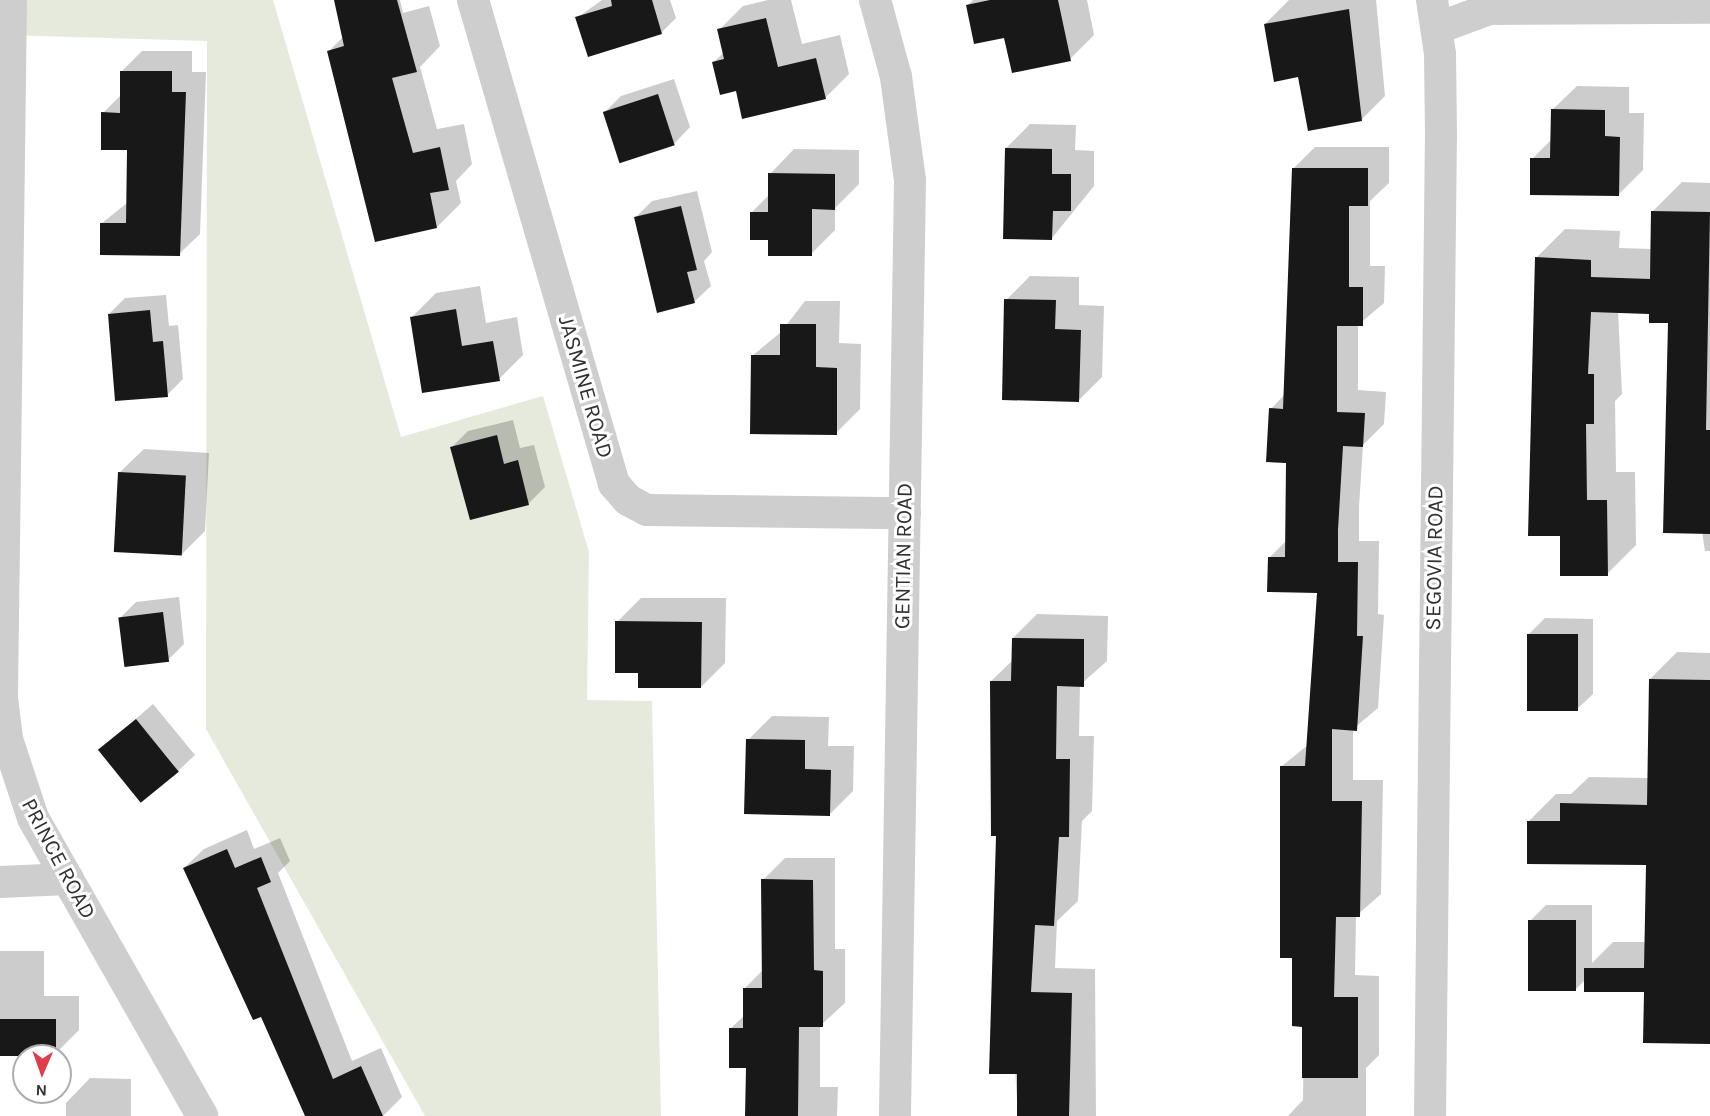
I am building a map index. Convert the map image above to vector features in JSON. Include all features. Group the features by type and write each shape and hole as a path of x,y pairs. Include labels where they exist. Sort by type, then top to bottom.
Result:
{"street":[{"name":"PRINCE ROAD","path":"11,0 2,698 18,780 68,879 202,1116"},
{"name":"JASMINE ROAD","path":"473,0 614,484 628,500 647,510 905,513"},
{"name":"GENTIAN ROAD","path":"875,0 896,77 910,180 895,1116"},
{"path":"1435,14 1489,9 1710,8"},
{"name":"SEGOVIA ROAD","path":"1430,1116 1435,14"},
{"path":"0,882 68,879"}],"shaded area":[{"path":"8,0 273,0 401,437 543,396 589,552 587,700 652,701 661,1116 425,1116 206,729 207,41 6,35"}],"building":[{"path":"334,0 397,0 417,72 392,78 413,153 440,147 449,190 430,193 437,228 375,242 327,51 344,46"},
{"path":"611,0 652,0 662,34 588,57 575,17 612,6"},
{"path":"990,0 1058,0 1071,61 1012,73 1004,38 974,44 966,5"},
{"path":"1349,9 1362,121 1308,131 1298,77 1274,82 1264,24"},
{"path":"766,18 778,67 816,58 826,99 742,119 736,91 720,95 712,62 724,59 717,29"},
{"path":"120,71 172,71 172,92 186,92 180,256 100,255 100,223 126,223 127,150 101,150 101,112 120,113"},
{"path":"658,94 675,145 620,163 603,112"},
{"path":"1551,109 1605,110 1605,136 1620,137 1619,196 1530,195 1530,158 1550,158"},
{"path":"1005,148 1052,149 1052,174 1071,174 1071,211 1053,211 1052,240 1003,239"},
{"path":"1292,168 1368,168 1368,206 1349,206 1349,287 1363,287 1363,326 1337,326 1337,412 1365,413 1363,447 1343,446 1338,530 1338,562 1358,562 1357,636 1363,636 1357,731 1332,729 1332,801 1362,801 1360,917 1336,917 1334,997 1358,997 1358,1078 1302,1078 1302,1027 1292,1026 1292,958 1280,958 1280,766 1305,766 1317,593 1267,592 1268,557 1285,557 1286,463 1266,462 1269,408 1283,409"},
{"path":"768,173 835,174 835,210 812,209 812,256 768,256 768,240 750,240 750,212 768,212"},
{"path":"681,206 697,270 687,272 695,303 657,313 634,217"},
{"path":"1651,211 1710,212 1706,430 1710,430 1710,534 1663,533 1668,323 1649,323 1649,314 1591,312 1588,374 1594,374 1594,424 1586,424 1587,500 1607,500 1608,576 1560,576 1560,536 1528,536 1535,257 1591,260 1591,277 1650,279"},
{"path":"1004,299 1056,300 1055,329 1081,330 1079,402 1002,400"},
{"path":"456,309 462,346 493,341 500,381 422,393 410,317"},
{"path":"150,310 153,342 163,341 168,397 115,401 108,314"},
{"path":"780,324 816,324 816,367 837,368 837,435 750,434 751,355 780,355"},
{"path":"497,435 504,464 518,460 529,505 470,520 450,447"},
{"path":"118,472 186,476 182,555 114,552"},
{"path":"163,612 169,662 124,667 118,617"},
{"path":"615,621 702,622 701,688 638,688 638,673 615,673"},
{"path":"1527,634 1578,634 1578,711 1527,711"},
{"path":"1012,638 1084,639 1084,687 1057,686 1056,759 1070,759 1069,837 1059,837 1054,926 1035,925 1031,992 1072,993 1069,1116 1017,1116 1017,1074 989,1074 996,836 991,836 990,681 1011,681"},
{"path":"1649,679 1710,680 1710,1044 1643,1043 1644,992 1584,992 1584,968 1644,968 1646,865 1527,864 1527,821 1560,821 1560,803 1647,805"},
{"path":"136,719 179,772 141,803 98,750"},
{"path":"746,739 805,740 805,769 831,770 830,816 744,814"},
{"path":"227,849 235,868 261,857 271,882 257,888 333,1079 361,1066 383,1116 305,1116 261,1017 253,1020 183,868"},
{"path":"761,879 813,880 814,970 823,971 823,1027 799,1027 798,1116 745,1116 746,1068 729,1068 729,1028 743,1028 743,988 762,988"},
{"path":"1528,920 1576,920 1576,991 1528,991"},
{"path":"0,1019 56,1019 56,1044 12,1044 12,1056 0,1056"}]}
